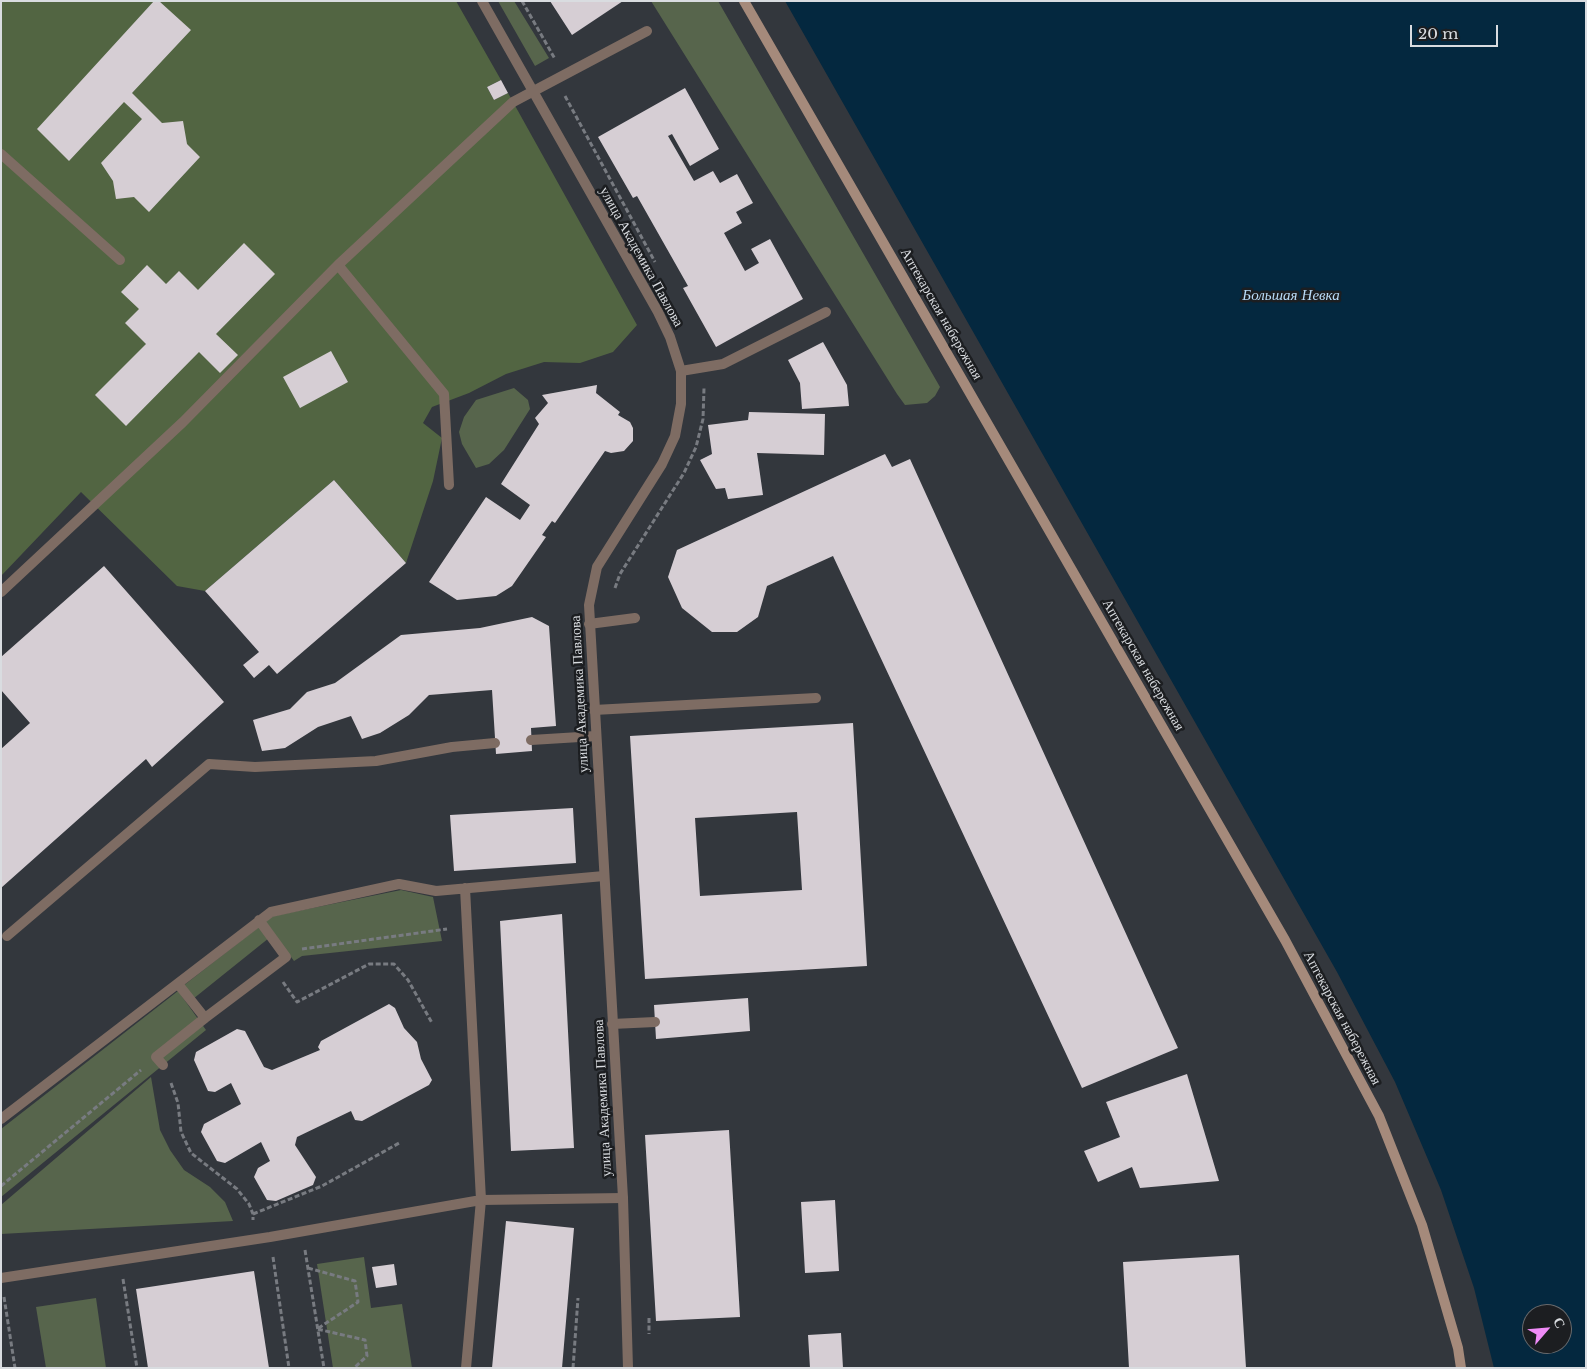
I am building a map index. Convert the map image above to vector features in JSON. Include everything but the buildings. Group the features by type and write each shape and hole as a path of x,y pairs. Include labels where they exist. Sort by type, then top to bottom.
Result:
{"street":[{"name":"улица Академика Павлова","path":"482,1 658,312 670,337 680,371 681,404 675,436 662,464 597,567 589,605 623,1198 628,1368"},
{"name":"Аптекарская набережная","path":"744,1 1285,940 1374,1107 1422,1225 1458,1348 1461,1368"},
{"path":"1,592 183,422 338,265 513,102 647,31"},
{"path":"1,154 120,260"},
{"path":"338,265 444,394 449,485"},
{"path":"680,371 724,364 826,312"},
{"path":"589,624 635,618"},
{"path":"594,710 816,698"},
{"path":"532,740 596,736"},
{"path":"7,936 209,764 255,768 376,761 452,747 495,743"},
{"path":"1,1119 271,912 400,884 436,891 604,876"},
{"path":"465,888 482,1200 466,1368"},
{"path":"160,1061 205,1018 286,957 259,920"},
{"path":"178,984 205,1018"},
{"path":"612,1024 655,1022"},
{"path":"1,1278 270,1238 482,1200 623,1198"}],"path":[{"path":"522,1 553,53 566,102 658,267"},
{"path":"611,621 612,596 620,574 684,474 696,447 703,419 704,392 702,367"},
{"path":"286,957 305,947 440,931 468,923"},
{"path":"272,968 297,1002 369,964 394,964 408,980 432,1023"},
{"path":"1,1186 160,1061 178,1103 181,1132 191,1153 237,1189 249,1204 253,1214 252,1223 270,1238 289,1368"},
{"path":"253,1214 322,1186 401,1142"},
{"path":"305,1248 324,1368"},
{"path":"308,1268 355,1282 358,1302 317,1328"},
{"path":"123,1277 136,1368"},
{"path":"4,1294 15,1368"},
{"path":"573,1368 578,1298"},
{"path":"648,1309 650,1328"},
{"path":"317,1328 365,1340 368,1356 354,1368"}],"green space":[{"path":"1,1 456,1 501,80 487,87 494,100 508,93 637,325 613,352 580,363 544,362 506,374 469,393 432,407 423,423 442,438 433,481 406,563 334,480 205,591 177,586 81,492 1,576"},
{"path":"498,1 514,1 549,58 535,66"},
{"path":"651,1 718,1 940,387 935,396 927,403 905,405 897,394"},
{"path":"514,388 528,400 530,409 504,450 489,464 476,468 462,444 459,432 464,417 476,400"},
{"path":"401,890 433,897 442,941 302,956 294,961 265,922 273,916"},
{"path":"260,926 269,938 193,999 183,986"},
{"path":"178,991 206,1030 1,1197 1,1129"},
{"path":"151,1077 160,1130 170,1150 184,1170 210,1187 225,1202 233,1221 1,1234 1,1205"},
{"path":"364,1257 371,1308 402,1304 412,1368 333,1368 317,1264"},
{"path":"96,1298 106,1368 46,1368 36,1307"}],"water":[{"name":"Большая Невка","path":"785,1 1586,1 1586,1368 1494,1368 1474,1288 1441,1190 1395,1082 1337,972"}]}
